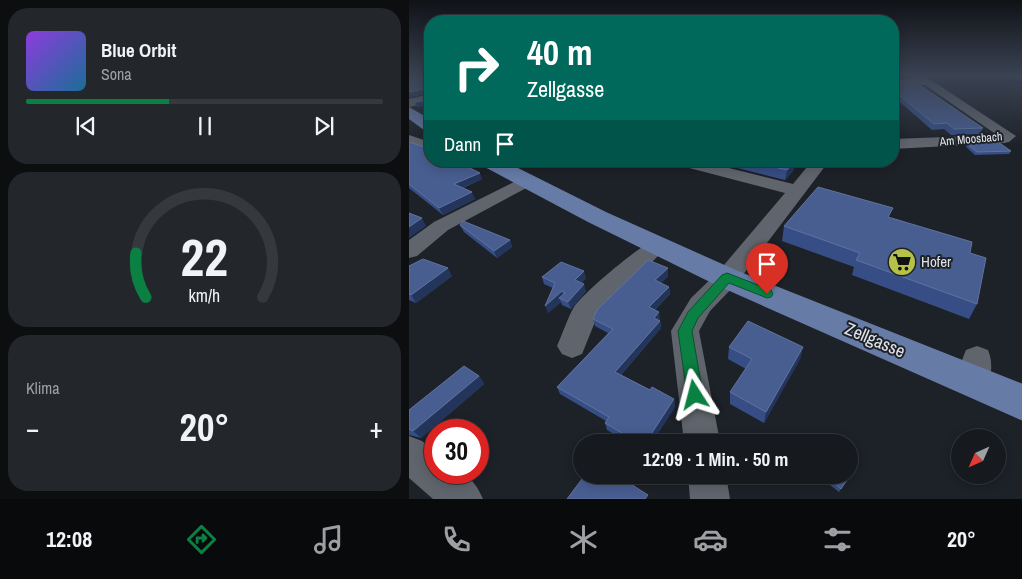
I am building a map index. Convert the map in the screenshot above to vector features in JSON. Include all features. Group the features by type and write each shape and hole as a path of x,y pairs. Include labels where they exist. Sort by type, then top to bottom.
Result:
{"main road":[{"path":"410,110 424,122"},
{"name":"Zellgasse","path":"501,167 657,246 727,278 975,370 1022,403"}],"street":[{"path":"410,110 421,99"},
{"name":"Am Moosbach","path":"913,143 1004,139 1009,136 953,99"},
{"path":"410,110 424,110"},
{"path":"409,133 424,129"},
{"path":"409,139 424,145"},
{"path":"899,144 913,143 929,158"},
{"path":"703,167 797,191"},
{"path":"701,434 685,331 700,305 727,278 761,251 810,167"},
{"path":"409,251 441,226 527,180"},
{"path":"572,346 585,312 631,267 657,246"},
{"path":"409,454 463,499"},
{"path":"708,484 710,499"}],"building":[{"path":"904,99 941,99 983,128 954,129 947,123 934,124"},
{"path":"409,142 424,147 424,167 468,167 480,173 454,184 472,192 439,208 409,184"},
{"path":"998,142 1011,151 977,152 967,144"},
{"path":"774,167 790,167 787,170"},
{"name":"Hofer","path":"818,187 893,208 888,217 972,242 970,253 986,258 977,304 856,260 860,253 784,226"},
{"path":"409,213 422,218 409,227"},
{"path":"463,221 510,240 494,251 460,225"},
{"path":"423,259 448,268 411,295 409,294 409,266"},
{"path":"648,260 668,268 655,280 669,287 649,307 659,312 654,318 660,321 615,372 650,390 652,387 674,399 651,434 621,434 605,423 609,417 557,387 613,329 593,319 597,310"},
{"path":"561,262 584,271 575,280 584,284 568,302 559,298 565,293 562,291 545,306 555,283 542,277"},
{"path":"748,321 803,347 766,412 730,392 752,359 729,347"},
{"path":"464,366 479,376 427,419 424,419 424,422 413,431 409,429 409,410"},
{"path":"578,484 631,484 648,495 645,499 567,499"},
{"path":"835,484 844,484 841,489"}],"place":[{"name":"Hofer","path":"902,262"}],"route":[{"path":"695,395 685,331 692,316 700,305 727,278 767,294"}]}
